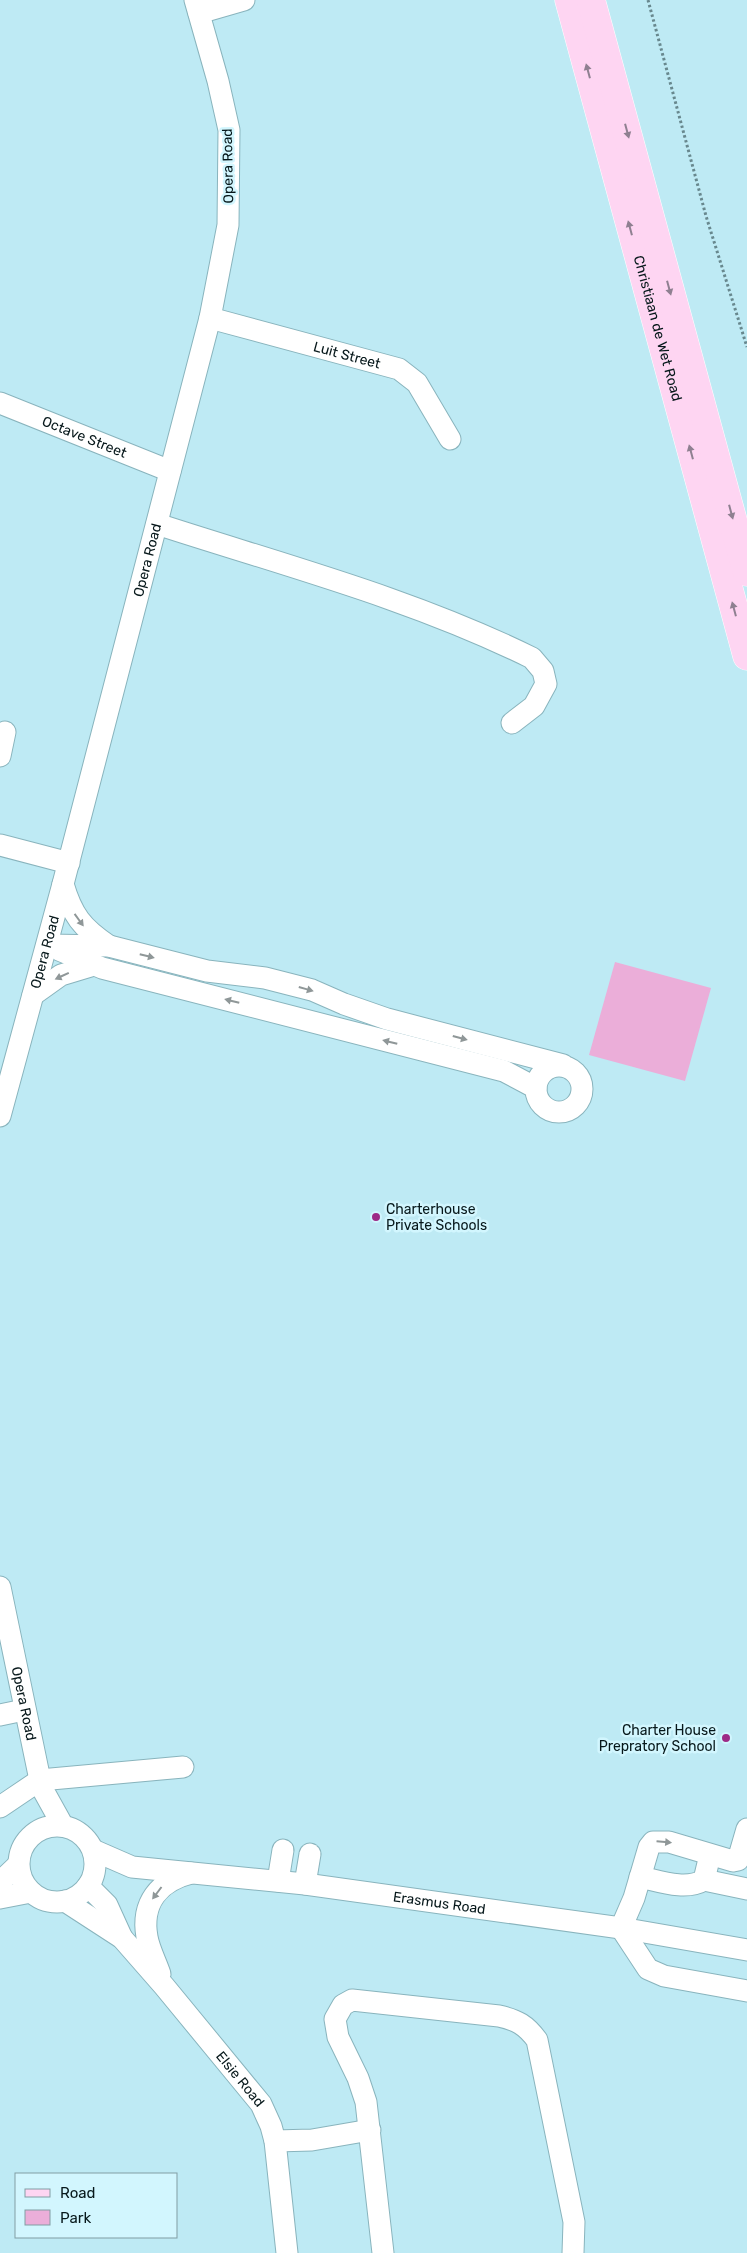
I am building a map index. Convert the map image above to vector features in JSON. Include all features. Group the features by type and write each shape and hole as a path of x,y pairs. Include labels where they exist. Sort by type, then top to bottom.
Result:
{"main road":[{"name":"Christiaan de Wet Road","path":"569,0 747,656"},
{"name":"Christiaan de Wet Road","path":"590,0 747,572"}],"street":[{"path":"197,6 244,0"},
{"name":"Opera Road","path":"0,1116 63,884 210,318 228,225 229,130 197,6"},
{"name":"Luit Street","path":"210,318 399,369 417,383 450,439"},
{"name":"Octave Street","path":"0,403 170,472"},
{"path":"156,524 317,574 424,612 532,658 543,670 546,684 534,706 512,723"},
{"path":"0,756 5,732"},
{"path":"0,846 68,863"},
{"path":"63,884 69,905 78,920 90,934 109,946"},
{"path":"47,944 109,946 207,971 266,978 312,990 344,1004 387,1019 563,1066 577,1073 583,1088 582,1096 573,1108 559,1112 551,1111 540,1102 536,1088 542,1073 555,1065 563,1066"},
{"path":"47,944 94,965 504,1071 536,1088"},
{"path":"33,995 61,975 94,965"},
{"name":"Opera Road","path":"0,1587 24,1710 42,1785 63,1826"},
{"path":"0,1716 24,1710"},
{"path":"0,1807 42,1785 183,1766"},
{"name":"Opera Road","path":"34,1832 42,1785"},
{"path":"51,1826 63,1826 76,1830 86,1838 95,1862 90,1882 79,1895 65,1901 44,1900 31,1892 25,1885 18,1865 21,1849 34,1832 51,1826"},
{"path":"640,1877 677,1885 697,1884 704,1880 744,1889 742,1854 747,1829"},
{"path":"742,1854 732,1861 669,1842 653,1842 649,1846 622,1928 648,1969 664,1976 747,1991"},
{"name":"Erasmus Road","path":"92,1850 132,1867 305,1884 622,1928 747,1950"},
{"path":"278,1881 283,1850"},
{"path":"305,1884 310,1854"},
{"path":"704,1880 710,1855"},
{"path":"0,1882 18,1865"},
{"name":"Erasmus Road","path":"90,1882 132,1867"},
{"path":"164,1986 147,1938 148,1907 164,1885 174,1877 198,1872"},
{"name":"Elsie Road","path":"90,1882 107,1905 122,1938"},
{"path":"0,1898 31,1892"},
{"name":"Elsie Road","path":"65,1901 122,1938 261,2104 271,2126 275,2142 287,2253"},
{"path":"383,2253 366,2102 358,2078 338,2037 335,2019 343,2005 352,2000 516,2019 527,2027 537,2040 574,2222 573,2253"},
{"path":"275,2142 312,2140 370,2130"}],"path":[{"path":"648,0 706,216 747,347"}],"green space":[{"path":"615,962 711,988 685,1081 589,1055"}],"place":[{"name":"Charterhouse Private Schools","path":"376,1217"},
{"name":"Charter House Prepratory School","path":"726,1738"}]}
